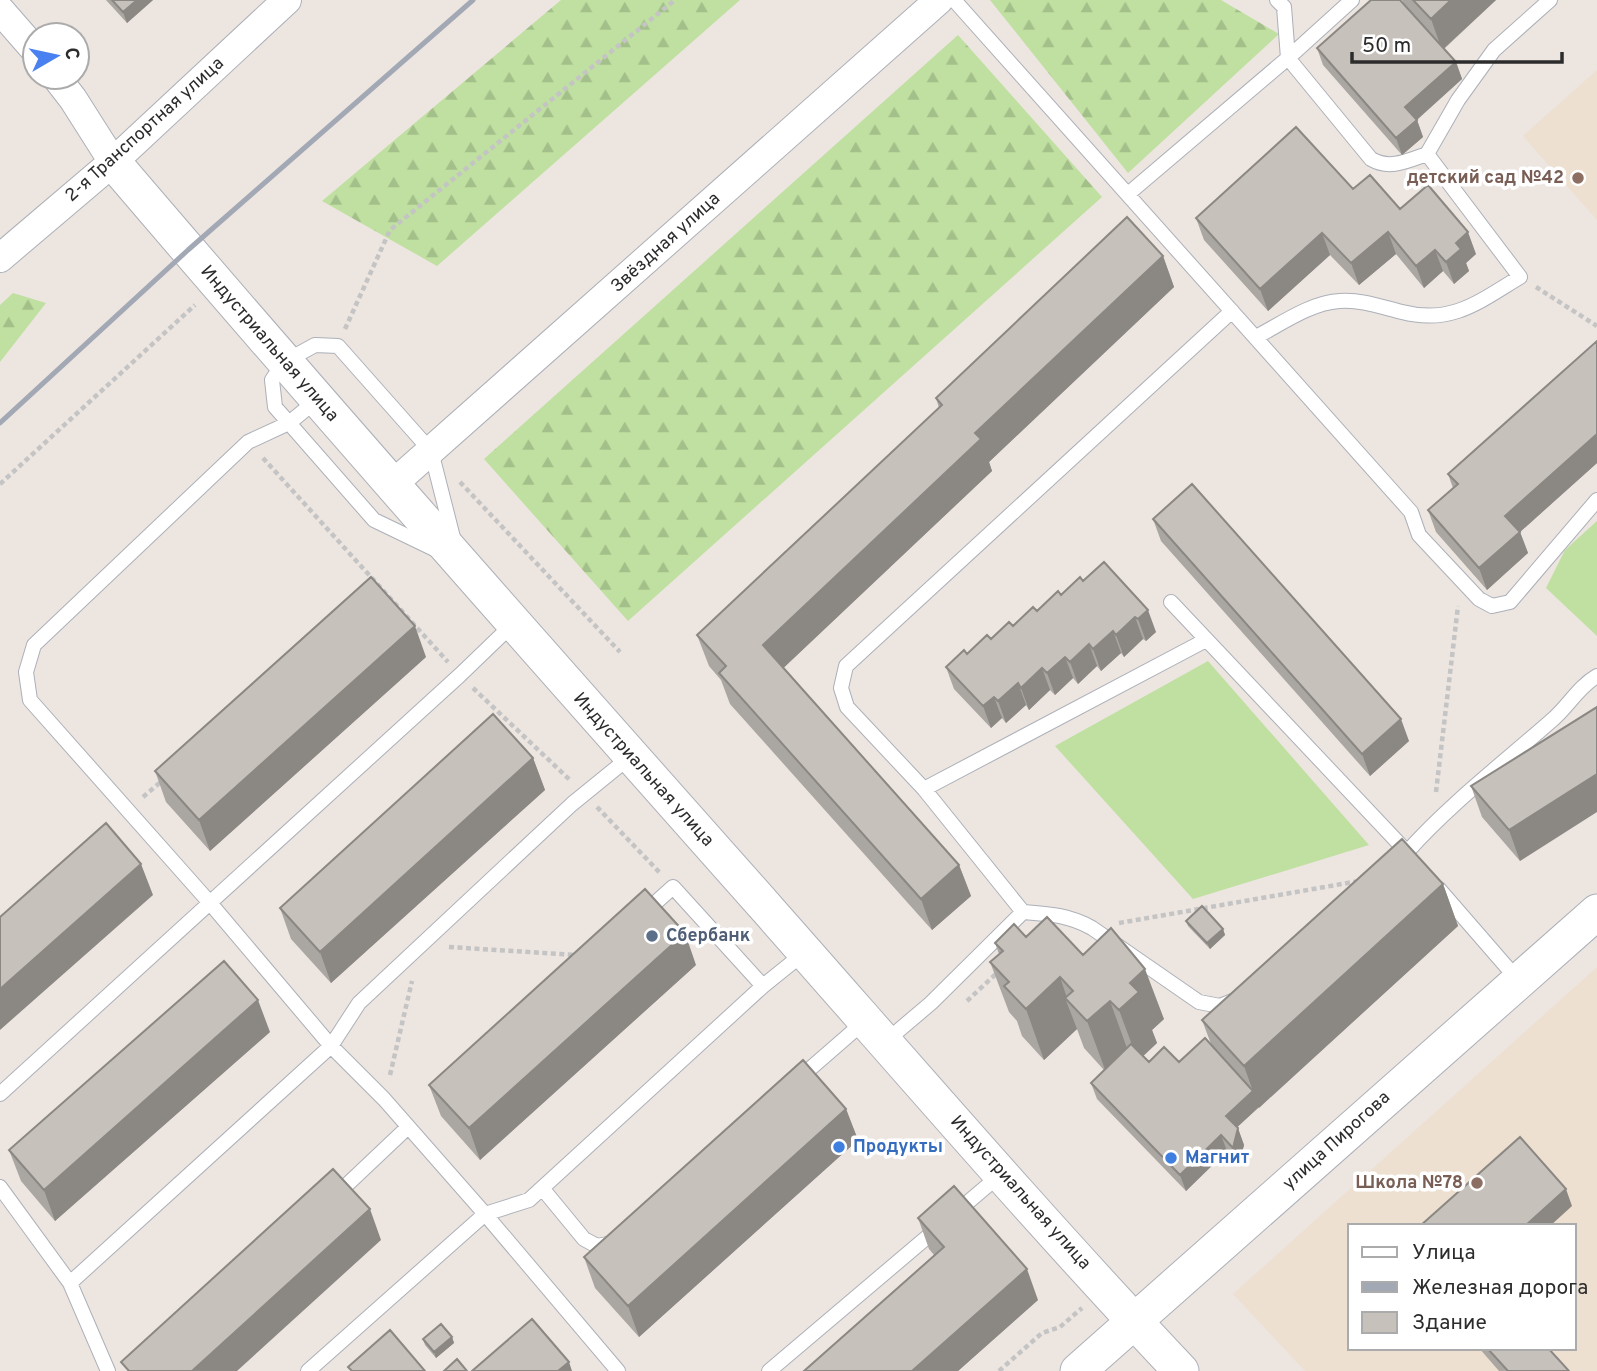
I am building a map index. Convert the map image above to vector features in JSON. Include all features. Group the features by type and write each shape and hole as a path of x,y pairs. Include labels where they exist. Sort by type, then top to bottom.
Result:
{"street":[{"name":"2-я Транспортная улица","path":"0,258 113,162 287,0"},
{"name":"Звёздная улица","path":"392,485 939,0"},
{"path":"0,10 21,34"},
{"path":"67,91 113,162"},
{"name":"Индустриальная улица","path":"113,162 284,362 631,756 1002,1174 1181,1371"},
{"name":"улица Пирогова","path":"1078,1371 1597,912"}],"lane":[{"path":"954,0 1411,512 1419,535 1479,599 1492,606 1510,602 1597,500"},
{"path":"1277,0 1283,7 1288,58 1371,159 1380,164 1394,165 1427,154 1458,100 1494,50 1550,0"},
{"path":"1128,194 1352,0"},
{"path":"1256,337 1310,309 1338,301 1365,302 1413,315 1439,317 1467,309 1520,277 1427,154"},
{"path":"1232,311 846,666 841,688 847,707 924,789 1023,912 1075,919 1199,1002 1220,1006 1241,999 1250,990"},
{"path":"315,345 338,346 431,451 459,561 374,520 275,407 272,380 284,362 315,345"},
{"path":"317,399 289,423 248,442 34,645 26,672 30,700 210,903 331,1046 384,1100 485,1214 618,1371"},
{"path":"1171,602 1411,857"},
{"path":"0,1094 514,623"},
{"path":"924,789 1206,640"},
{"path":"1377,878 1411,857 1433,823 1555,718 1576,694 1597,676"},
{"path":"70,1283 331,1046 359,1003 572,804 631,756"},
{"path":"1433,882 1518,981"},
{"path":"634,922 673,887 763,986"},
{"path":"784,1091 875,1031 931,1003 1023,912"},
{"path":"308,1371 485,1214 530,1200 763,986 805,952"},
{"path":"318,1211 408,1127"},
{"path":"769,1371 1002,1174"},
{"path":"0,1186 70,1283 108,1371"},
{"path":"542,1188 584,1239 597,1246 612,1243 622,1234"}],"path":[{"path":"338,346 390,229 675,0"},
{"path":"1520,277 1597,327"},
{"path":"0,484 218,285"},
{"path":"431,451 620,652"},
{"path":"1433,823 1460,581"},
{"path":"368,593 378,584"},
{"path":"128,811 168,775"},
{"path":"1092,928 1377,878"},
{"path":"384,1100 421,946 582,956"},
{"path":"966,1001 1006,965"},
{"path":"999,1371 1042,1333 1060,1326 1088,1303"}],"shaded area":[{"name":"детский сад №42","path":"1597,70 1597,220 1523,136"},
{"name":"Школа №78","path":"1597,967 1597,1371 1305,1371 1233,1294"}],"green space":[{"path":"561,0 740,0 437,266 322,201"},
{"path":"990,0 1221,0 1279,34 1128,173"},
{"path":"958,35 1102,197 628,621 484,459"},
{"path":"13,293 46,303 0,362 0,305"},
{"path":"1597,521 1597,636 1546,588 1565,550"},
{"path":"1208,661 1369,845 1193,899 1055,746"}],"building":[{"path":"112,0 137,0 123,12"},
{"path":"1371,0 1400,0 1456,62 1405,107 1417,120 1396,138 1317,48"},
{"path":"1413,0 1451,0 1431,19"},
{"path":"1296,127 1353,189 1370,175 1400,209 1428,185 1468,232 1456,243 1461,249 1446,262 1435,250 1416,266 1388,232 1351,263 1322,233 1260,289 1196,218"},
{"path":"1127,217 1163,256 975,433 981,439 763,645 959,865 921,899 719,673 726,666 697,635 942,405 936,398"},
{"path":"1597,341 1597,434 1505,516 1520,532 1479,568 1428,510 1458,484 1448,474"},
{"path":"1192,484 1401,719 1362,754 1153,519"},
{"path":"1104,562 1148,610 1138,619 1135,617 1116,635 1113,631 1093,649 1089,644 1070,662 1065,657 1047,673 1042,668 1021,688 1018,683 998,701 994,697 983,706 946,667 964,650 967,654 987,635 991,639 1009,622 1013,626 1033,607 1037,611 1058,591 1061,595 1080,577 1083,581"},
{"path":"371,577 415,626 199,820 155,771"},
{"path":"1597,707 1597,774 1509,830 1471,786"},
{"path":"493,714 533,758 320,952 280,908"},
{"path":"106,823 141,864 0,989 0,917"},
{"path":"1402,839 1443,884 1244,1066 1202,1020"},
{"path":"645,889 685,933 469,1128 429,1085"},
{"path":"1202,906 1223,929 1207,943 1186,921"},
{"path":"1047,917 1083,955 1111,928 1145,969 1130,983 1139,992 1119,1010 1110,1001 1087,1021 1065,998 1073,991 1060,977 1026,1009 1004,986 1009,982 990,962 1003,951 995,943 1014,924 1026,937"},
{"path":"224,961 258,1000 44,1190 9,1150"},
{"path":"1205,1038 1253,1091 1226,1116 1238,1128 1233,1148 1221,1135 1180,1175 1091,1083 1131,1044 1149,1062 1164,1047 1179,1062"},
{"path":"803,1060 846,1109 628,1306 584,1257"},
{"path":"1520,1137 1566,1189 1527,1224 1422,1224"},
{"path":"333,1169 370,1209 192,1371 129,1371 121,1362"},
{"path":"954,1186 1027,1269 912,1371 804,1371 944,1247 918,1218"},
{"path":"532,1319 569,1362 558,1371 472,1371"},
{"path":"441,1324 452,1337 434,1352 423,1339"},
{"path":"390,1330 425,1371 352,1371 348,1367"},
{"path":"1489,1350 1550,1350 1569,1371 1508,1371"},
{"path":"457,1359 467,1371 444,1371"}],"railway":[{"path":"0,423 188,250 473,0"}],"place":[{"name":"детский сад №42","path":"1578,178"},
{"name":"Сбербанк","path":"652,936"},
{"name":"Продукты","path":"839,1147"},
{"name":"Магнит","path":"1171,1158"},
{"name":"Школа №78","path":"1477,1183"}]}
